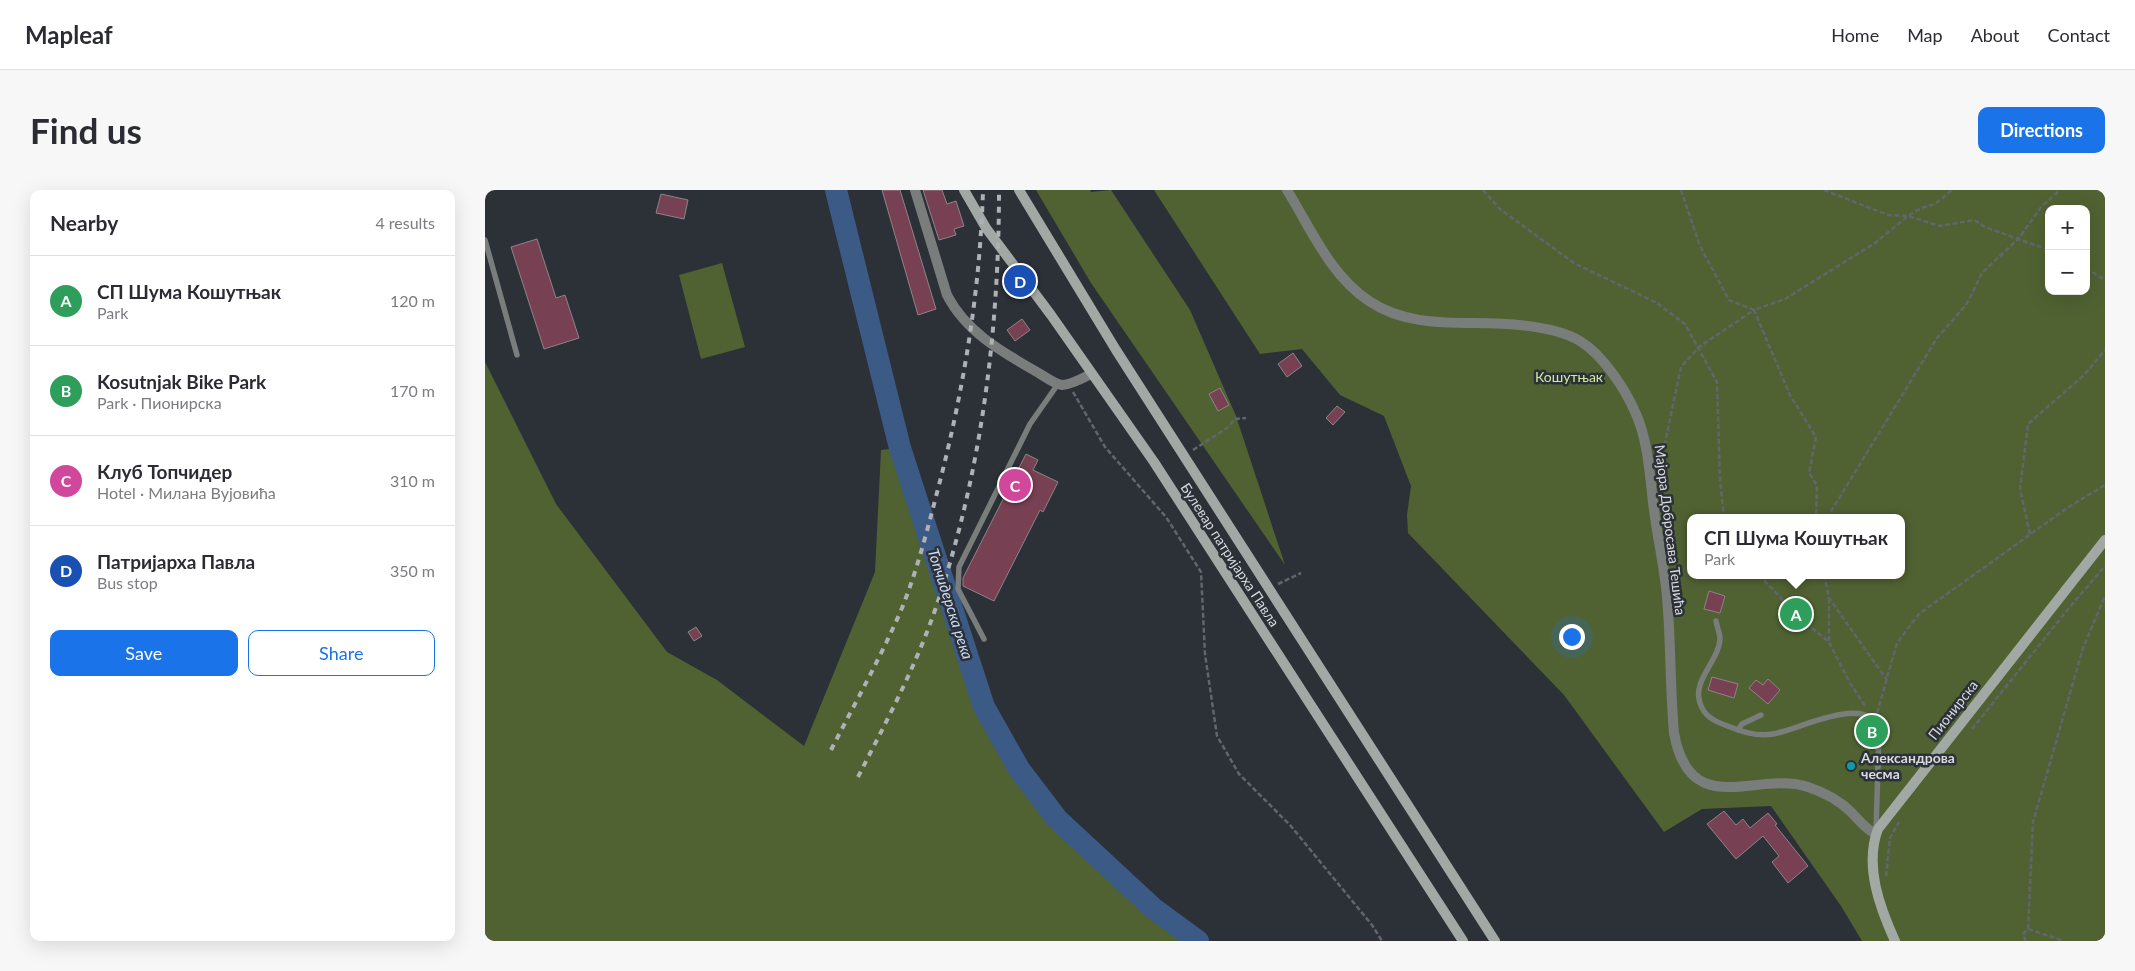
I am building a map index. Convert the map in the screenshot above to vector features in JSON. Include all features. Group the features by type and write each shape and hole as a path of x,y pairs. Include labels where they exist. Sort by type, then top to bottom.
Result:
{"main road":[{"name":"Булевар патријарха Павла","path":"964,190 986,228 1051,315 1154,462 1463,941"},
{"name":"Булевар патријарха Павла","path":"1019,190 1116,350 1495,941"},
{"name":"Пионирска","path":"1895,941 1881,909 1877,892 1873,854 1876,834 1891,810 2105,540"}],"street":[{"path":"915,190 944,287 952,306 973,330 983,339 1063,384 1091,374"},
{"name":"Мајора Добросава Тешића","path":"1287,190 1337,273 1351,288 1389,312 1434,323 1501,324 1561,333 1581,341 1611,372 1627,395 1637,415 1647,452 1667,596 1674,733 1677,748 1683,761 1701,781 1719,786 1741,788 1792,784 1812,788 1839,802 1867,829 1876,834"}],"lane":[{"path":"485,240 517,355"},
{"path":"984,638 958,589 957,575 959,567 1030,424 1063,384"},
{"path":"1716,621 1720,636 1719,645 1700,688 1699,702 1710,718 1738,730 1755,734 1773,734 1852,712 1861,713 1875,722 1879,730 1876,834"},
{"path":"1738,730 1742,724 1761,715"}],"path":[{"path":"1483,190 1501,210 1574,263 1657,303 1685,324 1717,382 1723,514"},
{"path":"1681,190 1700,246 1729,300 1754,310 1790,395 1816,437 1809,473 1817,485 1816,514"},
{"path":"1823,190 1888,215 1907,216 1940,226 1974,220 1985,227 2045,248"},
{"path":"1647,452 1665,443 1681,367 1699,347 1754,310 1785,299 1875,243 1907,216 1921,208 1935,204 1952,190"},
{"path":"1829,514 1937,338 1967,304 1983,273 2019,238 2041,207 2060,190"},
{"path":"2090,271 2105,280"},
{"path":"2030,534 2020,489 2028,424 2084,375 2105,350"},
{"path":"1063,384 1105,447 1166,517 1201,572 1205,654 1217,736 1239,774 1290,825 1383,941"},
{"path":"1189,452 1227,428 1235,419 1246,418"},
{"path":"1875,722 1897,643 1919,614 2030,534 2105,485"},
{"path":"1969,733 2105,566"},
{"path":"1274,586 1301,573"},
{"path":"1763,579 1801,619 1829,642 1850,683 1875,722"},
{"path":"1825,579 1829,598 1829,642"},
{"path":"2026,941 2023,934 2028,929 2033,822 2083,648 2105,596"},
{"path":"1829,598 1887,681"},
{"path":"1886,878 1886,858 1890,838 1903,816"},
{"path":"2028,929 2064,941"}],"green space":[{"path":"1036,190 1090,190 1091,192 1111,190 1190,310 1236,416 1285,565 1091,283"},
{"name":"Кошутњак","path":"1154,190 2105,190 2105,941 1862,941 1841,906 1771,806 1702,809 1664,832 1564,695 1408,533 1407,515 1411,486 1384,416 1340,395 1302,349 1260,354"},
{"path":"722,263 745,347 701,359 679,275"},
{"path":"485,362 556,504 667,652 717,680 804,746 875,572 881,450 900,448 984,707 1019,769 1057,819 1153,908 1198,941 485,941"}],"building":[{"path":"882,190 900,190 936,309 918,315"},
{"path":"923,190 942,190 947,204 956,201 964,226 954,229 956,235 939,240"},
{"path":"661,194 688,200 684,219 656,213"},
{"path":"537,239 556,298 565,295 579,338 544,349 511,247"},
{"path":"1022,319 1030,330 1015,341 1007,330"},
{"path":"1293,353 1302,366 1287,377 1278,364"},
{"path":"1220,388 1229,405 1218,411 1209,394"},
{"path":"1337,406 1345,412 1333,425 1326,418"},
{"path":"1026,454 1038,460 1033,470 1058,482 1043,512 1040,510 994,601 963,586 963,578"},
{"path":"1709,591 1725,596 1720,613 1704,609"},
{"path":"696,627 702,636 694,641 688,632"},
{"path":"1712,677 1738,684 1734,698 1708,690"},
{"path":"1768,679 1780,690 1768,704 1749,688 1756,680 1763,685"},
{"path":"1724,811 1736,825 1743,819 1750,828 1768,813 1777,824 1775,825 1808,866 1788,883 1772,862 1779,856 1763,836 1736,859 1707,824"}],"waterway":[{"name":"Топчидерска река","path":"836,190 900,448 984,707 1019,769 1057,819 1153,908 1198,941"}],"railway":[{"path":"831,750 877,662 902,608 927,532 948,449 969,339 978,265 983,190"},
{"path":"858,777 899,696 926,634 950,562 964,510 975,457 991,351 998,244 999,190"}],"place":[{"name":"Патријарха Павла","path":"1020,281"},
{"name":"Клуб Топчидер","path":"1015,485"},
{"name":"СП Шума Кошутњак","path":"1796,614"},
{"name":"Kosutnjak Bike Park","path":"1872,731"},
{"name":"Александрова чесма","path":"1851,766"}]}
